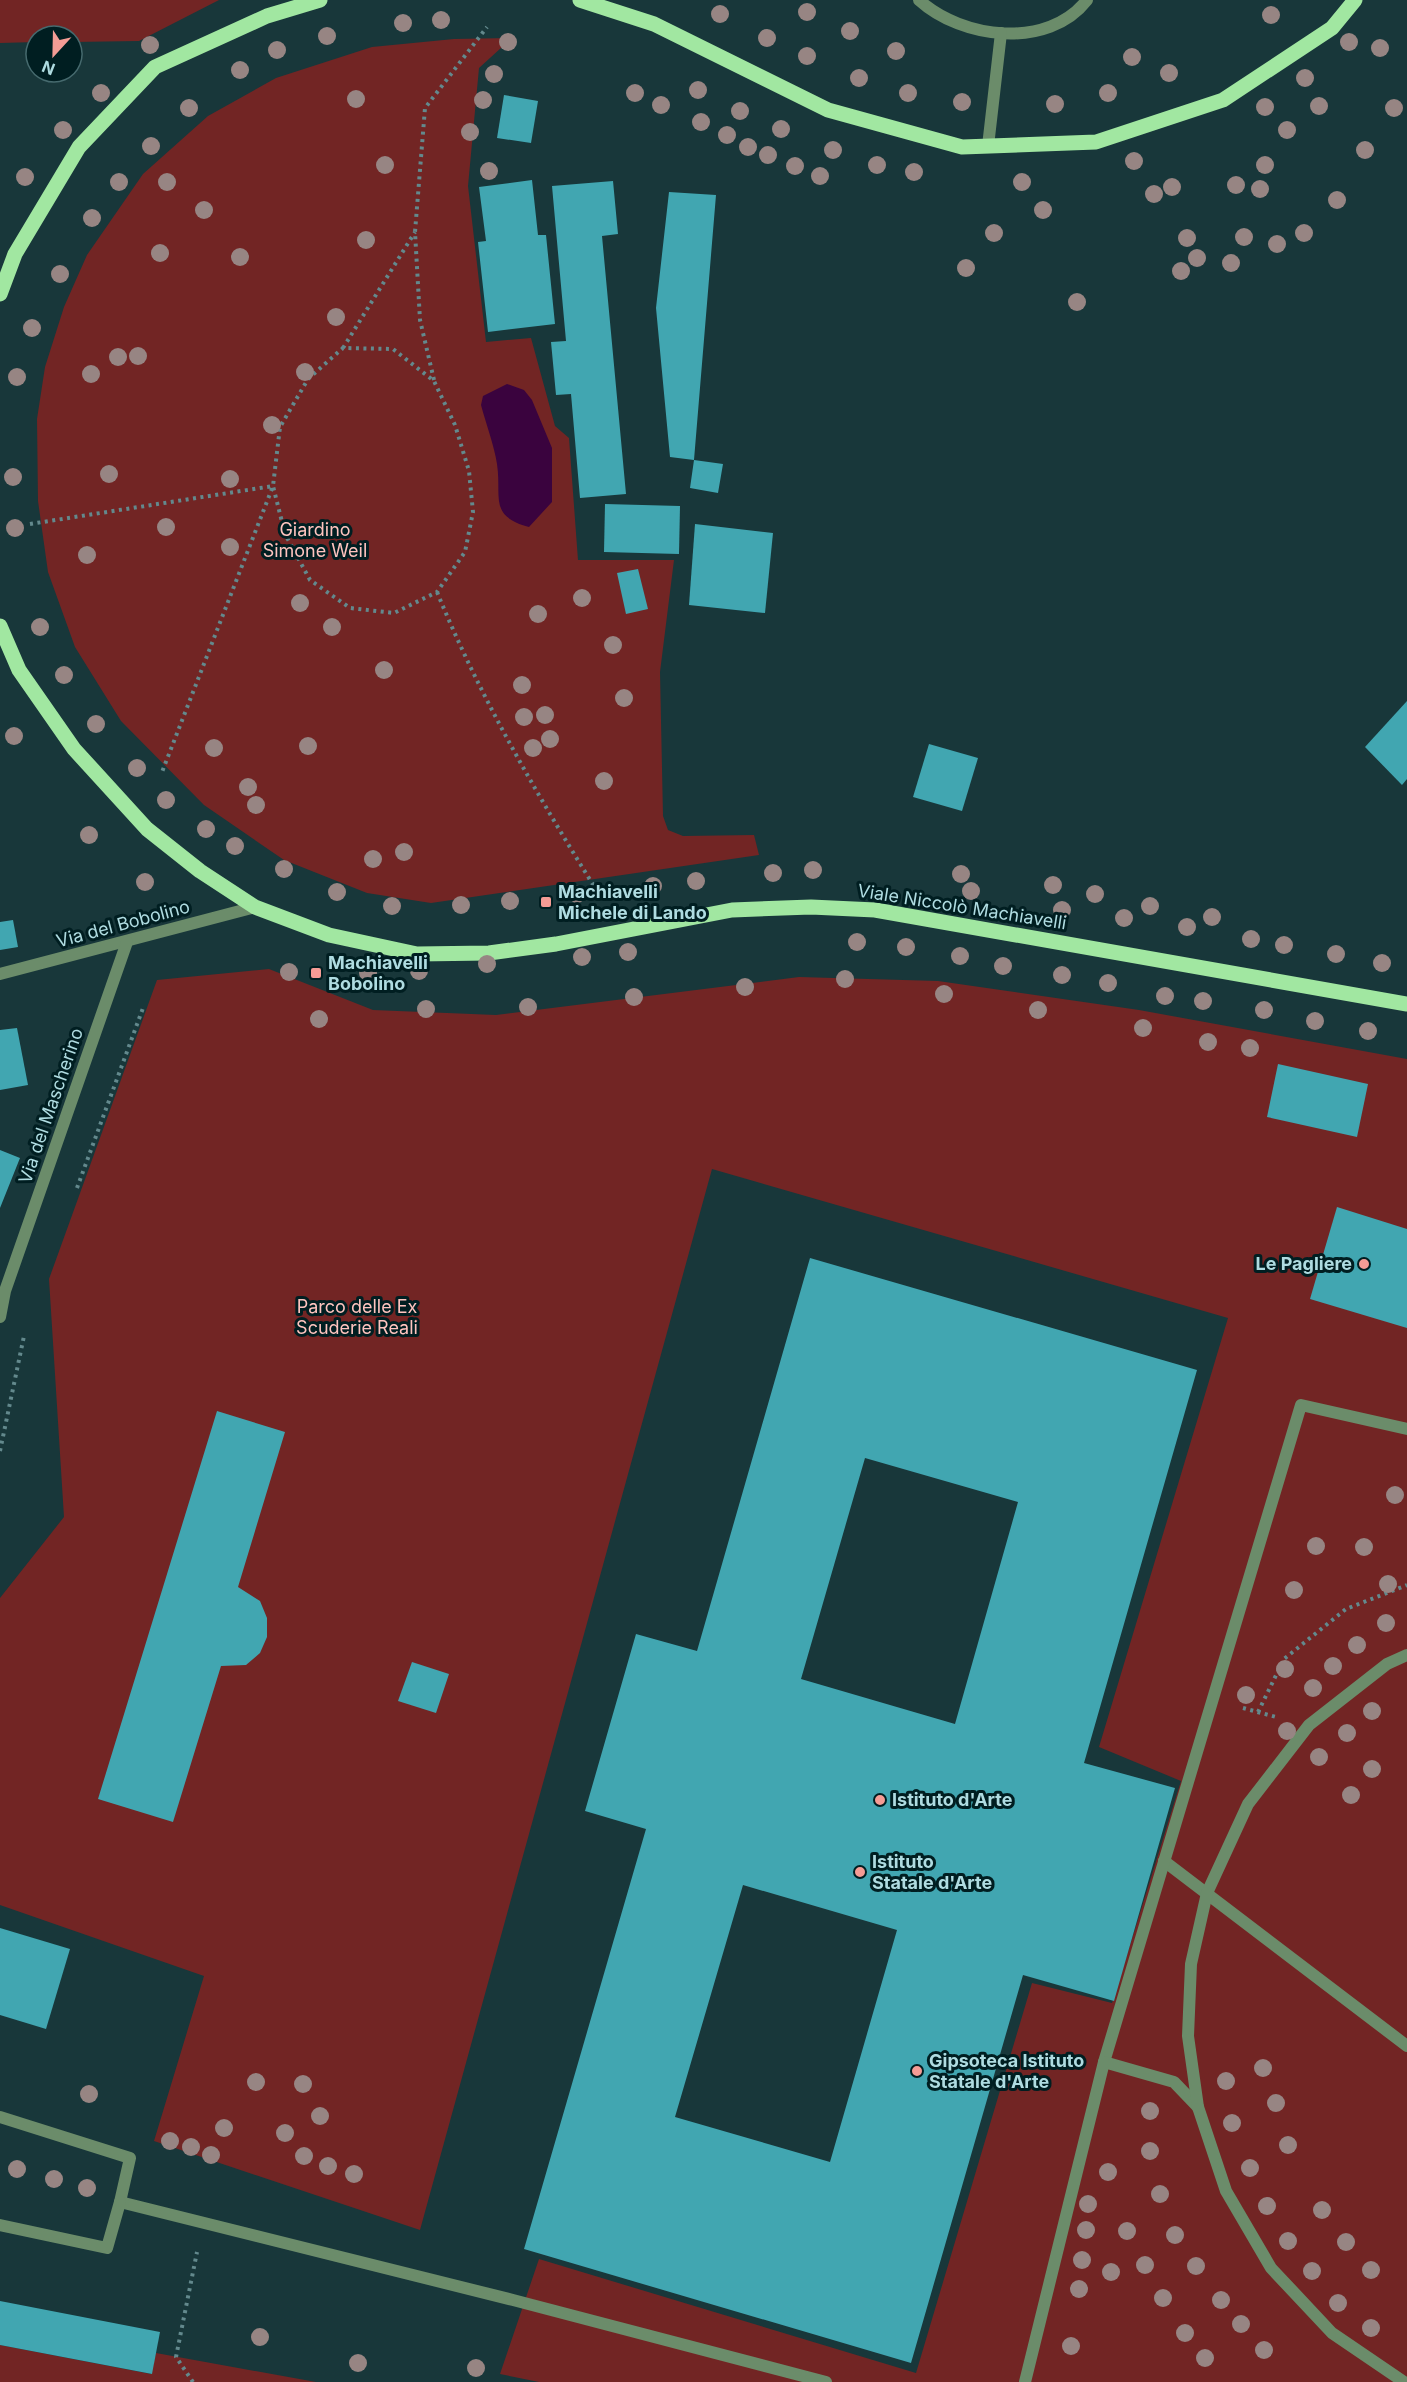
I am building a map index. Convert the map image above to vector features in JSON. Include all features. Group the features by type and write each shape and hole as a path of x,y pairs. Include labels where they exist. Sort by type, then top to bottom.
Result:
{"main road":[{"path":"0,294 15,254 80,147 155,67 267,16 320,0"},
{"path":"580,0 654,24 828,110 962,147 1096,142 1223,100 1332,28 1355,0"},
{"name":"Viale Niccolò Machiavelli","path":"0,626 19,670 74,749 147,829 200,871 255,907 328,935 417,954 489,953 556,944 732,910 811,907 876,910 1407,1004"}],"street":[{"path":"919,0 949,21 980,32 1000,33 1035,31 1060,23 1087,0"},
{"path":"988,146 1000,33"},
{"name":"Via del Bobolino","path":"0,974 255,907"},
{"name":"Via del Mascherino","path":"0,1317 5,1291 127,942"},
{"path":"1025,2382 1104,2062 1301,1405 1407,1429"},
{"path":"1404,2382 1332,2332 1271,2268 1226,2191 1198,2107 1188,2036 1191,1964 1207,1893 1248,1804 1309,1725 1387,1664 1407,1655"},
{"path":"1164,1861 1407,2046"},
{"path":"1104,2062 1174,2082 1198,2107"},
{"path":"0,2117 130,2158 107,2248 0,2225"},
{"path":"120,2202 513,2300 826,2382"}],"path":[{"path":"273,486 285,534 310,580 350,608 394,613 437,592 465,552 473,512 469,471 454,425 434,381 420,320 415,232 425,108 487,27"},
{"path":"162,772 273,486 280,427 308,379 343,348 415,232"},
{"path":"343,348 393,349 434,381"},
{"path":"30,524 273,486"},
{"path":"437,592 460,648 490,707 554,822 597,891"},
{"path":"73,1197 143,1008"},
{"path":"0,1451 25,1331"},
{"path":"1258,1712 1284,1659 1346,1609 1407,1585"},
{"path":"1213,1700 1309,1725"},
{"path":"193,2382 176,2357 203,2223"}],"green space":[{"path":"0,0 219,0 139,41 84,42 84,24 24,24 24,42 0,43"},
{"name":"Giardino Simone Weil","path":"512,38 479,68 468,186 486,342 531,338 555,426 569,438 578,560 674,560 660,672 663,816 668,830 683,836 754,835 759,855 431,903 367,893 284,860 204,805 121,721 75,647 48,572 38,501 37,419 45,367 64,307 87,255 143,174 208,116 276,78 372,47 454,39"},
{"name":"Parco delle Ex Scuderie Reali","path":"269,969 373,1010 496,1015 799,977 938,981 1139,1010 1407,1059 1407,2382 539,2382 500,2374 539,2259 916,2373 1032,1983 1112,2003 1181,1781 1099,1747 1228,1318 712,1169 420,2230 154,2141 204,1976 0,1905 0,1598 64,1517 49,1279 157,980"},
{"path":"0,2345 151,2374 156,2353 316,2382 0,2382"}],"shaded area":[{"path":"507,384 524,390 532,400 552,448 552,502 529,527 507,517 502,511 496,457 481,405 483,396"}],"building":[{"path":"504,95 538,101 531,143 497,138"},
{"path":"532,180 538,235 546,235 555,324 488,332 478,242 486,241 479,187"},
{"path":"613,181 618,234 602,236 626,494 580,498 571,394 556,395 551,342 566,341 552,186"},
{"path":"669,192 716,195 694,460 670,457 656,308"},
{"path":"694,460 723,464 718,493 690,488"},
{"path":"605,504 680,506 679,554 604,552"},
{"path":"695,524 773,533 765,613 689,605"},
{"path":"638,569 648,609 626,614 617,573"},
{"path":"1407,701 1407,779 1402,785 1365,747"},
{"path":"929,744 978,758 962,811 913,797"},
{"path":"13,920 18,947 0,950 0,922"},
{"path":"17,1028 28,1085 0,1090 0,1030"},
{"path":"1278,1064 1368,1084 1357,1137 1267,1117"},
{"path":"0,1150 20,1158 0,1208"},
{"name":"Le Pagliere","path":"1337,1207 1407,1229 1407,1328 1310,1299"},
{"name":"Istituto d'Arte","path":"810,1258 1197,1370 1084,1763 1175,1788 1114,2001 1023,1975 911,2363 524,2249 646,1829 585,1811 636,1634 697,1651","holes":["865,1458 1018,1502 955,1724 801,1679","743,1885 897,1930 830,2162 675,2117"]},
{"path":"217,1411 285,1432 238,1587 260,1601 267,1618 267,1637 260,1653 246,1665 221,1666 173,1822 98,1799"},
{"path":"412,1662 449,1674 436,1713 398,1701"},
{"path":"0,1928 70,1949 46,2029 0,2015"},
{"path":"0,2301 160,2332 152,2374 0,2345"}],"place":[{"name":"Machiavelli Michele di Lando","path":"546,902"},
{"name":"Machiavelli Bobolino","path":"316,973"},
{"name":"Le Pagliere","path":"1364,1264"},
{"name":"Istituto d'Arte","path":"880,1800"},
{"name":"Istituto Statale d'Arte","path":"860,1872"},
{"name":"Gipsoteca Istituto Statale d'Arte","path":"917,2071"}]}
